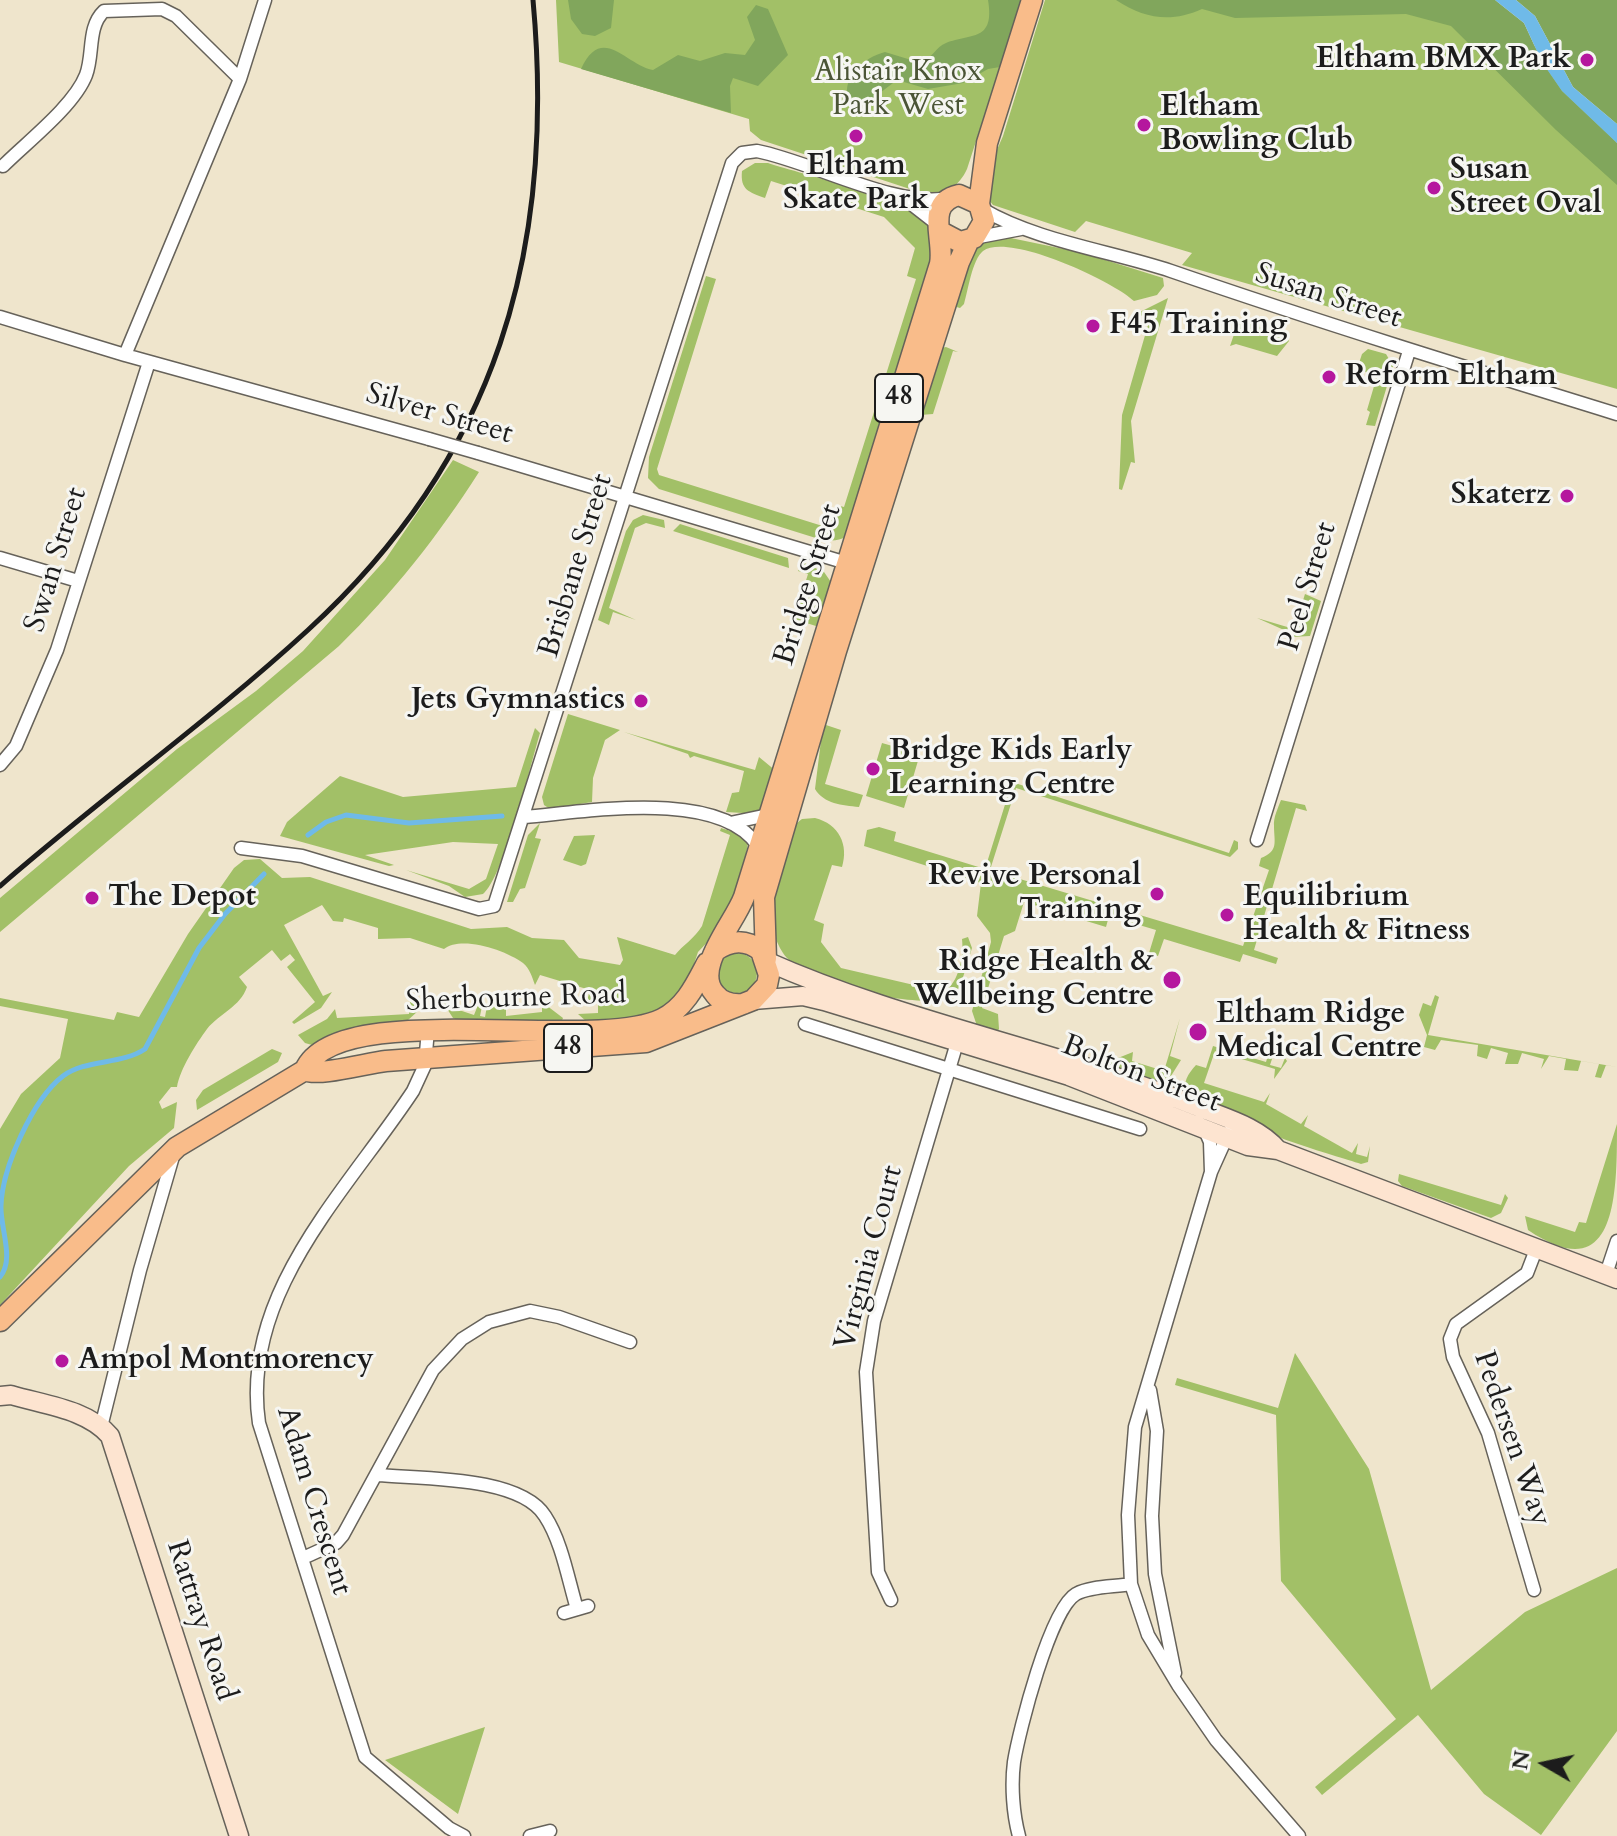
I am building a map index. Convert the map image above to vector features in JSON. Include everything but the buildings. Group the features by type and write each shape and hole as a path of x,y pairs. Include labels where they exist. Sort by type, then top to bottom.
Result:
{"main road":[{"name":"48","path":"939,228 938,209 968,179 987,143 1032,0"},
{"name":"48","path":"972,239 984,221 980,206 987,143"},
{"path":"951,197 968,196 980,206"},
{"path":"939,228 952,241 972,239"},
{"name":"Bridge Street","path":"766,960 764,897 940,264 939,228"},
{"name":"Bridge Street","path":"712,955 738,913 768,815 959,262 972,239"},
{"path":"748,1002 729,1003 713,992 707,976 712,955 734,942 745,942 755,946 766,960"},
{"name":"Sherbourne Road","path":"0,1321 177,1147 305,1070 314,1056 331,1047 428,1029 544,1032 641,1026 662,1019 679,1007 712,955"},
{"name":"48","path":"748,1002 767,985 766,960"},
{"name":"Bolton Street","path":"766,960 1228,1138 1257,1148 1278,1150 1611,1276"},
{"name":"Bolton Street","path":"748,1002 813,997 1142,1085 1261,1134 1278,1150"},
{"name":"Sherbourne Road","path":"305,1070 319,1075 355,1064 646,1042 748,1002"},
{"path":"4,1393 78,1415 101,1427"},
{"name":"Rattray Road","path":"101,1427 110,1436 119,1456 239,1836"}],"street":[{"path":"151,0 176,16 240,79"},
{"path":"125,355 240,79 265,0"},
{"path":"3,166 81,86 90,61 97,18 104,11 162,9"},
{"name":"Brisbane Street","path":"241,848 302,856 487,909 499,899 735,159 747,151 764,153 901,197 928,201 951,197"},
{"name":"Brisbane Street","path":"901,197 939,228"},
{"name":"Susan Street","path":"980,206 1024,229 1144,262 1409,351 1617,414"},
{"name":"Susan Street","path":"972,239 1024,229"},
{"name":"Silver Street","path":"0,317 149,362 627,495 855,565"},
{"name":"Peel Street","path":"1257,840 1409,351"},
{"name":"Swan Street","path":"0,765 16,746 57,650 149,362"},
{"path":"0,558 78,581"},
{"path":"525,817 669,806 730,823 745,831 758,846"},
{"path":"730,823 768,815"},
{"name":"Bolton Street","path":"805,1024 1140,1129"},
{"name":"Adam Crescent","path":"428,1029 427,1058 413,1091 283,1280 257,1370 255,1397 259,1423 365,1757 449,1828 464,1836"},
{"name":"Virginia Court","path":"891,1600 878,1572 866,1372 874,1321 959,1035"},
{"path":"1225,1118 1228,1138 1211,1172 1150,1387 1135,1427 1128,1515 1131,1584 1148,1635 1178,1685 1216,1740 1299,1836"},
{"path":"1204,1128 1210,1142 1211,1172"},
{"path":"101,1427 177,1147"},
{"path":"1611,1276 1617,1241"},
{"name":"Pedersen Way","path":"1534,1590 1488,1433 1453,1357 1450,1339 1456,1324 1527,1273 1537,1247"},
{"path":"303,1558 336,1543 378,1475 433,1370 462,1339 489,1322 514,1314 544,1312 630,1342"},
{"path":"1150,1387 1157,1431 1152,1516 1155,1574 1178,1685"},
{"path":"378,1475 509,1490 535,1503 551,1526 576,1609"},
{"path":"1019,1836 1015,1819 1014,1764 1051,1633 1065,1606 1076,1594 1131,1584"},
{"path":"530,1836 549,1829"}],"green space":[{"name":"Alistair Knox Park West","path":"556,0 1022,0 967,169 953,187 927,193 761,140 750,131 749,119 559,62"},
{"path":"568,0 614,0 611,28 595,36 582,34 571,19"},
{"path":"988,0 1022,0 1000,67 988,69 963,83 928,89 897,80 864,105 850,103 847,86 862,64 885,52 921,63 943,45 979,34 988,23"},
{"path":"1045,0 1495,0 1617,143 1617,389 1182,265 1192,253 1086,221 1075,232 993,205 989,200 990,166 1003,136"},
{"path":"1116,0 1495,0 1524,23 1542,62 1562,91 1617,143 1617,185 1556,130 1451,26 1406,14 1235,18 1202,9 1180,16 1158,17"},
{"name":"Eltham BMX Park","path":"1516,0 1617,0 1617,124 1573,87 1535,16"},
{"path":"756,5 768,9 788,55 758,86 733,78 730,86 731,113 581,69 597,49 606,48 653,70 678,55 700,61 725,53 745,55 755,40 747,17"},
{"path":"755,163 768,163 878,197 917,215 929,225 937,241 902,373 883,384 916,279 907,276 915,248 884,217 771,181 765,198 750,192 742,182 742,171"},
{"path":"1006,237 1083,253 1163,278 1164,286 1157,295 1134,301 1105,282 1060,261 1014,248 996,247 979,255 964,304 960,308 953,306 961,269 980,243"},
{"path":"706,276 716,279 657,469 659,475 829,528 836,505 844,507 879,396 887,402 847,536 833,540 819,539 659,489 648,478 649,457"},
{"path":"1168,298 1131,421 1135,463 1131,462 1122,490 1119,489 1122,415 1150,318 1136,314"},
{"path":"1239,320 1285,335 1289,341 1277,356 1236,344 1230,346"},
{"path":"946,347 958,352 953,351 933,414 920,415 936,349"},
{"path":"1368,349 1386,354 1393,366 1375,426 1366,425 1377,376 1357,369 1362,354"},
{"path":"453,460 479,472 414,563 359,626 0,932 0,898 177,749 256,691 303,651 385,560"},
{"path":"643,515 664,520 665,528 646,523 635,528 609,608 636,620 613,612 609,625 598,620 626,531 633,520"},
{"path":"680,524 788,558 789,568 673,531"},
{"path":"804,563 824,572 833,585 819,627 794,619 808,574 798,571"},
{"path":"1305,594 1321,601 1310,636 1291,637 1284,630 1257,618 1294,629"},
{"path":"568,714 620,730 605,740 593,778 592,802 550,809 544,805 542,797"},
{"path":"823,724 841,730 825,784 863,795 859,807 828,801 815,789"},
{"path":"535,728 540,733 516,820 491,884 483,894 465,897 449,886 406,870 469,889 486,879 498,844 453,842 365,855 394,865 389,866 280,836 287,822 340,776 403,797 516,787"},
{"path":"624,732 755,770 759,757 776,771 760,814 726,812 732,793 739,792 744,771 694,756 690,758 688,754"},
{"path":"882,743 920,754 904,808 866,796"},
{"path":"1012,782 1229,853 1234,840 1238,842 1238,849 1230,857 1016,788 990,870 1243,946 1269,870 1259,866 1261,858 1273,849 1274,820 1281,800 1305,805 1307,811 1296,808 1254,950 1278,958 1276,964 1243,954 1240,962 1164,939 1158,956 1149,953 1156,930 1109,916 1106,927 1024,902 1015,931 1004,936 982,1008 998,1014 999,1029 997,1032 977,1026 972,1011 991,942 990,933 977,916 981,883 864,846 867,830 879,827 896,832 894,841 985,869"},
{"path":"815,818 836,830 844,851 842,867 832,865 814,920 824,924 821,942 841,968 944,992 957,976 962,939 968,937 972,948 960,987 951,997 914,1000 862,992 812,974 794,964 783,953 774,933 773,911 787,841 797,823 802,819"},
{"path":"540,823 535,838 541,839 525,888 520,889 513,902 507,902 528,835"},
{"path":"721,828 740,834 748,843 740,887 715,934 698,952 690,976 674,1002 648,1017 587,1022 578,1014 598,1013 598,1001 587,1001 590,990 540,975 535,985 523,963 484,946 461,943 444,949 410,938 378,939 378,928 344,918 343,922 333,921 322,905 284,925 323,996 332,992 321,1008 294,1024 292,1022 315,1002 287,967 295,960 290,954 281,961 272,950 239,977 247,987 244,994 207,1029 193,1049 177,1087 171,1087 159,1102 162,1109 177,1102 174,1128 129,1166 0,1305 0,1129 21,1094 60,1058 68,1019 0,1006 0,998 114,1020 117,1012 139,1017 188,934 234,868 244,860 260,859 282,878 310,877 471,929 507,927 532,938 564,940 579,958 620,965 623,960 617,937 675,955 702,926 730,835 720,831"},
{"path":"595,835 586,864 581,866 563,860 574,836"},
{"path":"737,953 751,959 757,973 751,987 737,993 723,987 717,973 723,959"},
{"path":"1435,995 1439,997 1428,1035 1606,1065 1601,1078 1595,1077 1599,1064 1581,1061 1578,1071 1564,1070 1566,1059 1549,1056 1541,1069 1544,1059 1522,1053 1518,1064 1505,1064 1508,1053 1491,1048 1487,1059 1477,1056 1478,1045 1441,1040 1435,1050 1424,1047 1427,1035 1419,1015 1423,1003 1431,1006"},
{"path":"450,996 447,1006 474,1015 478,1005 482,1006 480,1016 485,1017 487,1006 506,1005 506,1016 542,1012 542,1002 563,1018 561,1023 462,1022 453,1018 444,1004"},
{"path":"410,1002 417,1005 418,1011 407,1021 339,1035 312,1045 305,1043 298,1035 327,1019 335,1009 337,1018 409,1014"},
{"path":"1180,1018 1170,1056 1181,1060 1166,1084 1103,1064 1133,1052 1132,1061 1164,1071"},
{"path":"1213,1046 1266,1062 1270,1049 1275,1050 1270,1065 1281,1068 1285,1058 1287,1061 1274,1079 1275,1069 1215,1051 1204,1083 1264,1102 1270,1093 1266,1104 1301,1124 1308,1115 1304,1126 1352,1153 1358,1143 1356,1154 1367,1157 1370,1146 1368,1162 1361,1164 1271,1134 1239,1118 1231,1110 1187,1094 1185,1086 1188,1075 1196,1065 1206,1068"},
{"path":"272,1049 282,1053 278,1062 197,1110 196,1100 203,1090"},
{"path":"1617,1124 1612,1205 1606,1226 1595,1242 1579,1249 1557,1246 1528,1230 1525,1216 1575,1232 1579,1222 1586,1223"},
{"path":"1399,1174 1501,1205 1505,1194 1508,1198 1501,1213 1491,1218 1402,1186 1398,1181"},
{"path":"1295,1353 1369,1469 1431,1690 1525,1612 1617,1568 1617,1731 1541,1835 1484,1794 1418,1715 1322,1795 1315,1787 1396,1719 1281,1581 1276,1415 1175,1385 1177,1378 1278,1408"},
{"path":"485,1727 458,1814 385,1760"}],"water":[{"path":"1495,0 1516,0 1535,16 1573,87 1617,124 1617,143 1562,91 1542,62 1524,23"}],"waterway":[{"path":"308,835 326,822 346,815 409,823 502,816"},
{"path":"0,1277 7,1252 1,1215 3,1190 13,1154 30,1117 63,1076 82,1067 125,1058 145,1049 199,948 225,914 264,874"}],"railway":[{"path":"0,886 233,696 308,630 373,564 426,494 468,421 500,344 522,264 534,180 538,92 533,0"}],"place":[{"name":"Eltham BMX Park","path":"1587,60"},
{"name":"Eltham Bowling Club","path":"1144,125"},
{"name":"Eltham Skate Park","path":"856,136"},
{"name":"Susan Street Oval","path":"1434,188"},
{"name":"F45 Training","path":"1093,326"},
{"name":"Reform Eltham","path":"1329,377"},
{"name":"Skaterz","path":"1567,496"},
{"name":"Jets Gymnastics","path":"641,701"},
{"name":"Bridge Kids Early Learning Centre","path":"873,769"},
{"name":"Revive Personal Training","path":"1157,894"},
{"name":"The Depot","path":"92,898"},
{"name":"Equilibrium Health & Fitness","path":"1227,915"},
{"name":"Ridge Health & Wellbeing Centre","path":"1172,980"},
{"name":"Eltham Ridge Medical Centre","path":"1198,1032"},
{"name":"Ampol Montmorency","path":"62,1361"}]}
